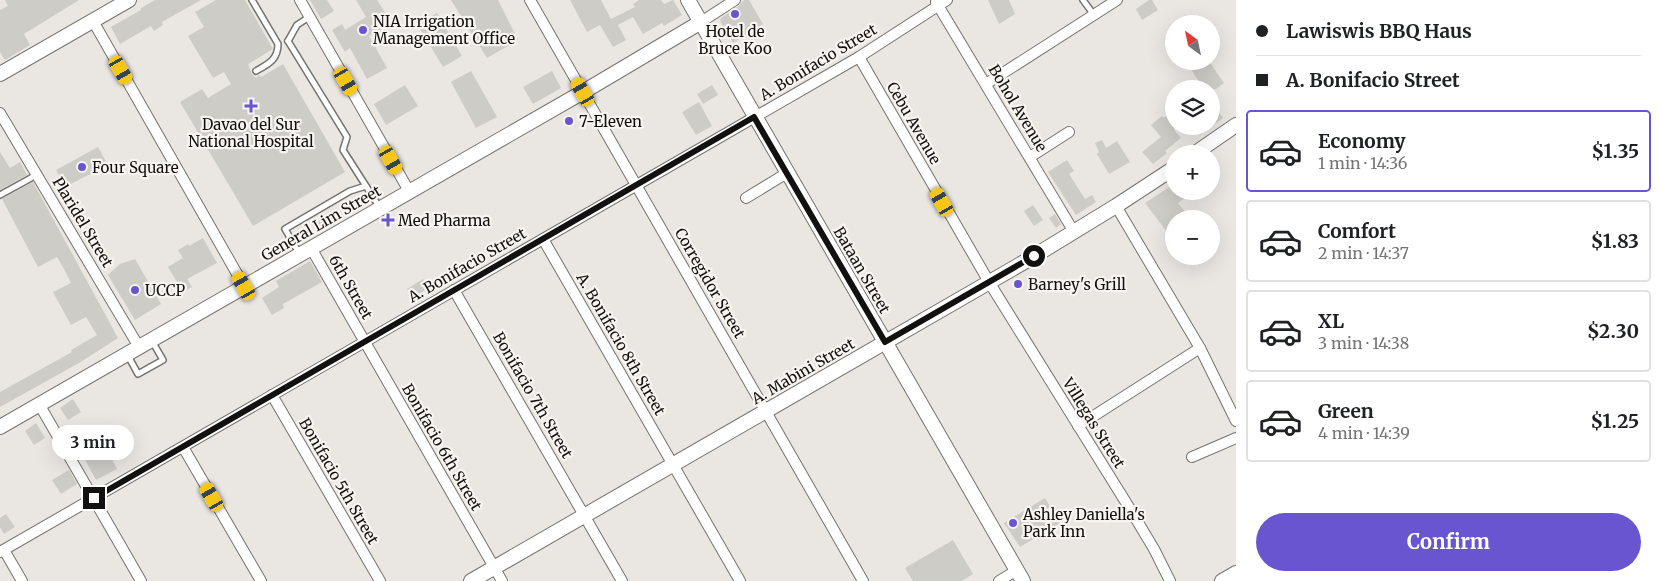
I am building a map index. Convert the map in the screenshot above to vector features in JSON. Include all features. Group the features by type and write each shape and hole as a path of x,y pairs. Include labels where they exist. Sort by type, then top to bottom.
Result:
{"street":[{"path":"0,74 128,0"},
{"path":"300,0 409,191"},
{"name":"Corregidor Street","path":"530,0 863,581"},
{"name":"Bataan Street","path":"688,0 1020,576"},
{"name":"General Lim Street","path":"0,427 583,92 735,0"},
{"path":"986,84 1117,0"},
{"name":"A. Bonifacio Street","path":"2,551 859,57 940,2"},
{"name":"Bohol Avenue","path":"940,2 986,84 1074,232"},
{"path":"93,21 244,286"},
{"name":"Cebu Avenue","path":"859,57 989,282"},
{"name":"Plaridel Street","path":"0,113 139,347"},
{"path":"1207,145 1236,125"},
{"path":"1030,157 1069,132"},
{"path":"746,198 787,173"},
{"name":"A. Mabini Street","path":"471,581 989,282 1074,232 1165,174"},
{"path":"1116,206 1200,348 1236,421"},
{"name":"A. Bonifacio 8th Street","path":"543,239 740,581"},
{"name":"6th Street","path":"305,251 364,342"},
{"name":"Villegas Street","path":"989,282 1154,549 1170,581"},
{"name":"Bonifacio 7th Street","path":"454,290 622,581"},
{"name":"Bonifacio 6th Street","path":"364,342 502,581"},
{"path":"1078,426 1200,348"},
{"name":"Bonifacio 5th Street","path":"272,395 380,581"},
{"path":"39,404 141,581"},
{"path":"1192,457 1236,438"},
{"path":"183,447 261,581"},
{"path":"2,551 22,581"},
{"path":"1222,581 1236,573"},
{"path":"999,581 1020,576"}],"lane":[{"path":"252,0 278,44 278,52 274,60 256,71"},
{"path":"1083,0 1094,15"},
{"path":"288,42 297,25 309,17"},
{"path":"278,44 288,42"},
{"path":"288,42 347,138 344,150 380,209"},
{"path":"0,196 31,178 36,173"},
{"path":"305,251 286,229 350,191 366,186"},
{"path":"139,347 163,360 138,374 139,347"}],"building":[{"path":"5,0 79,0 24,34 30,45 5,60 0,52 0,10 8,6"},
{"path":"155,0 201,0 162,22 163,25 154,31 151,26 120,44 111,27"},
{"path":"216,0 245,0 273,49 248,64 252,74 256,78 259,75 261,77 283,64 345,172 253,226 180,102 202,89 208,98 231,84 224,72 213,78 188,36 204,27 195,12"},
{"path":"310,0 327,0 334,11 321,19"},
{"path":"356,0 377,0 392,23 369,36 387,68 367,79 350,48 345,52 332,30 342,24 345,30 366,17"},
{"path":"451,0 498,0 518,40 487,58"},
{"path":"570,0 601,0 611,19 635,7 633,4 639,0 661,0 664,4 673,0 682,15 664,26 662,23 643,34 633,17 618,25 626,40 613,47 600,25 587,32"},
{"path":"744,0 749,0 763,24 733,43 720,21 721,18 739,6"},
{"path":"988,0 1009,0 1015,14 999,24"},
{"path":"1152,0 1158,10 1142,20 1136,9"},
{"path":"437,13 462,56 443,67 417,24"},
{"path":"1215,70 1224,83 1220,86 1220,80 1198,80 1192,71"},
{"path":"471,71 497,117 476,128 451,82"},
{"path":"552,71 561,88 533,104 523,87"},
{"path":"405,85 418,106 386,125 374,104"},
{"path":"712,85 718,95 703,104 697,94"},
{"path":"699,102 712,126 696,135 682,112"},
{"path":"1162,116 1164,118 1165,135 1178,135 1181,138 1172,145 1165,145 1165,155 1153,164 1142,152 1161,137 1151,125"},
{"path":"1102,140 1106,148 1117,141 1130,162 1109,174 1097,154 1099,152 1095,143"},
{"name":"Four Square","path":"98,147 108,165 65,187 56,170"},
{"path":"0,152 10,168 20,162 27,175 0,190"},
{"path":"1067,160 1074,171 1069,174 1085,199 1092,195 1096,202 1076,215 1048,172"},
{"path":"33,182 118,338 79,363 0,407 0,392 72,352 71,350 97,335 86,317 71,325 53,292 71,283 64,269 57,257 38,267 2,199"},
{"path":"1165,190 1165,200 1182,200 1178,203 1184,210 1165,210 1165,229 1145,203"},
{"path":"1033,205 1043,220 1034,226 1024,211"},
{"path":"1055,214 1061,224 1056,228 1049,218"},
{"path":"323,219 327,226 318,231 314,224"},
{"path":"203,238 217,263 187,279 192,287 183,292 168,267 183,258 178,250"},
{"name":"UCCP","path":"135,259 161,304 135,320 108,275 120,264"},
{"path":"310,261 322,282 283,304 284,308 272,315 262,298 279,287 276,281"},
{"path":"423,279 428,288 413,298 407,289"},
{"path":"73,399 81,412 68,420 60,408"},
{"path":"36,423 45,438 34,445 25,431"},
{"path":"103,442 117,469 96,480 82,454"},
{"path":"69,470 77,484 61,494 52,480"},
{"name":"Ashley Daniella's Park Inn","path":"1045,498 1060,523 1020,547 1004,523"},
{"path":"6,514 15,527 4,534 0,527 0,518"},
{"path":"953,540 973,574 962,581 913,581 905,568"}],"place":[{"name":"Hotel de Bruce Koo","path":"735,14"},
{"name":"NIA Irrigation Management Office","path":"363,30"},
{"name":"Davao del Sur National Hospital","path":"251,106"},
{"name":"7-Eleven","path":"569,121"},
{"name":"Four Square","path":"82,167"},
{"name":"Med Pharma","path":"388,220"},
{"name":"Barney's Grill","path":"1018,284"},
{"name":"UCCP","path":"135,290"},
{"name":"Ashley Daniella's Park Inn","path":"1013,523"}],"route":[{"path":"94,498 754,117 885,342 1034,256"}]}
